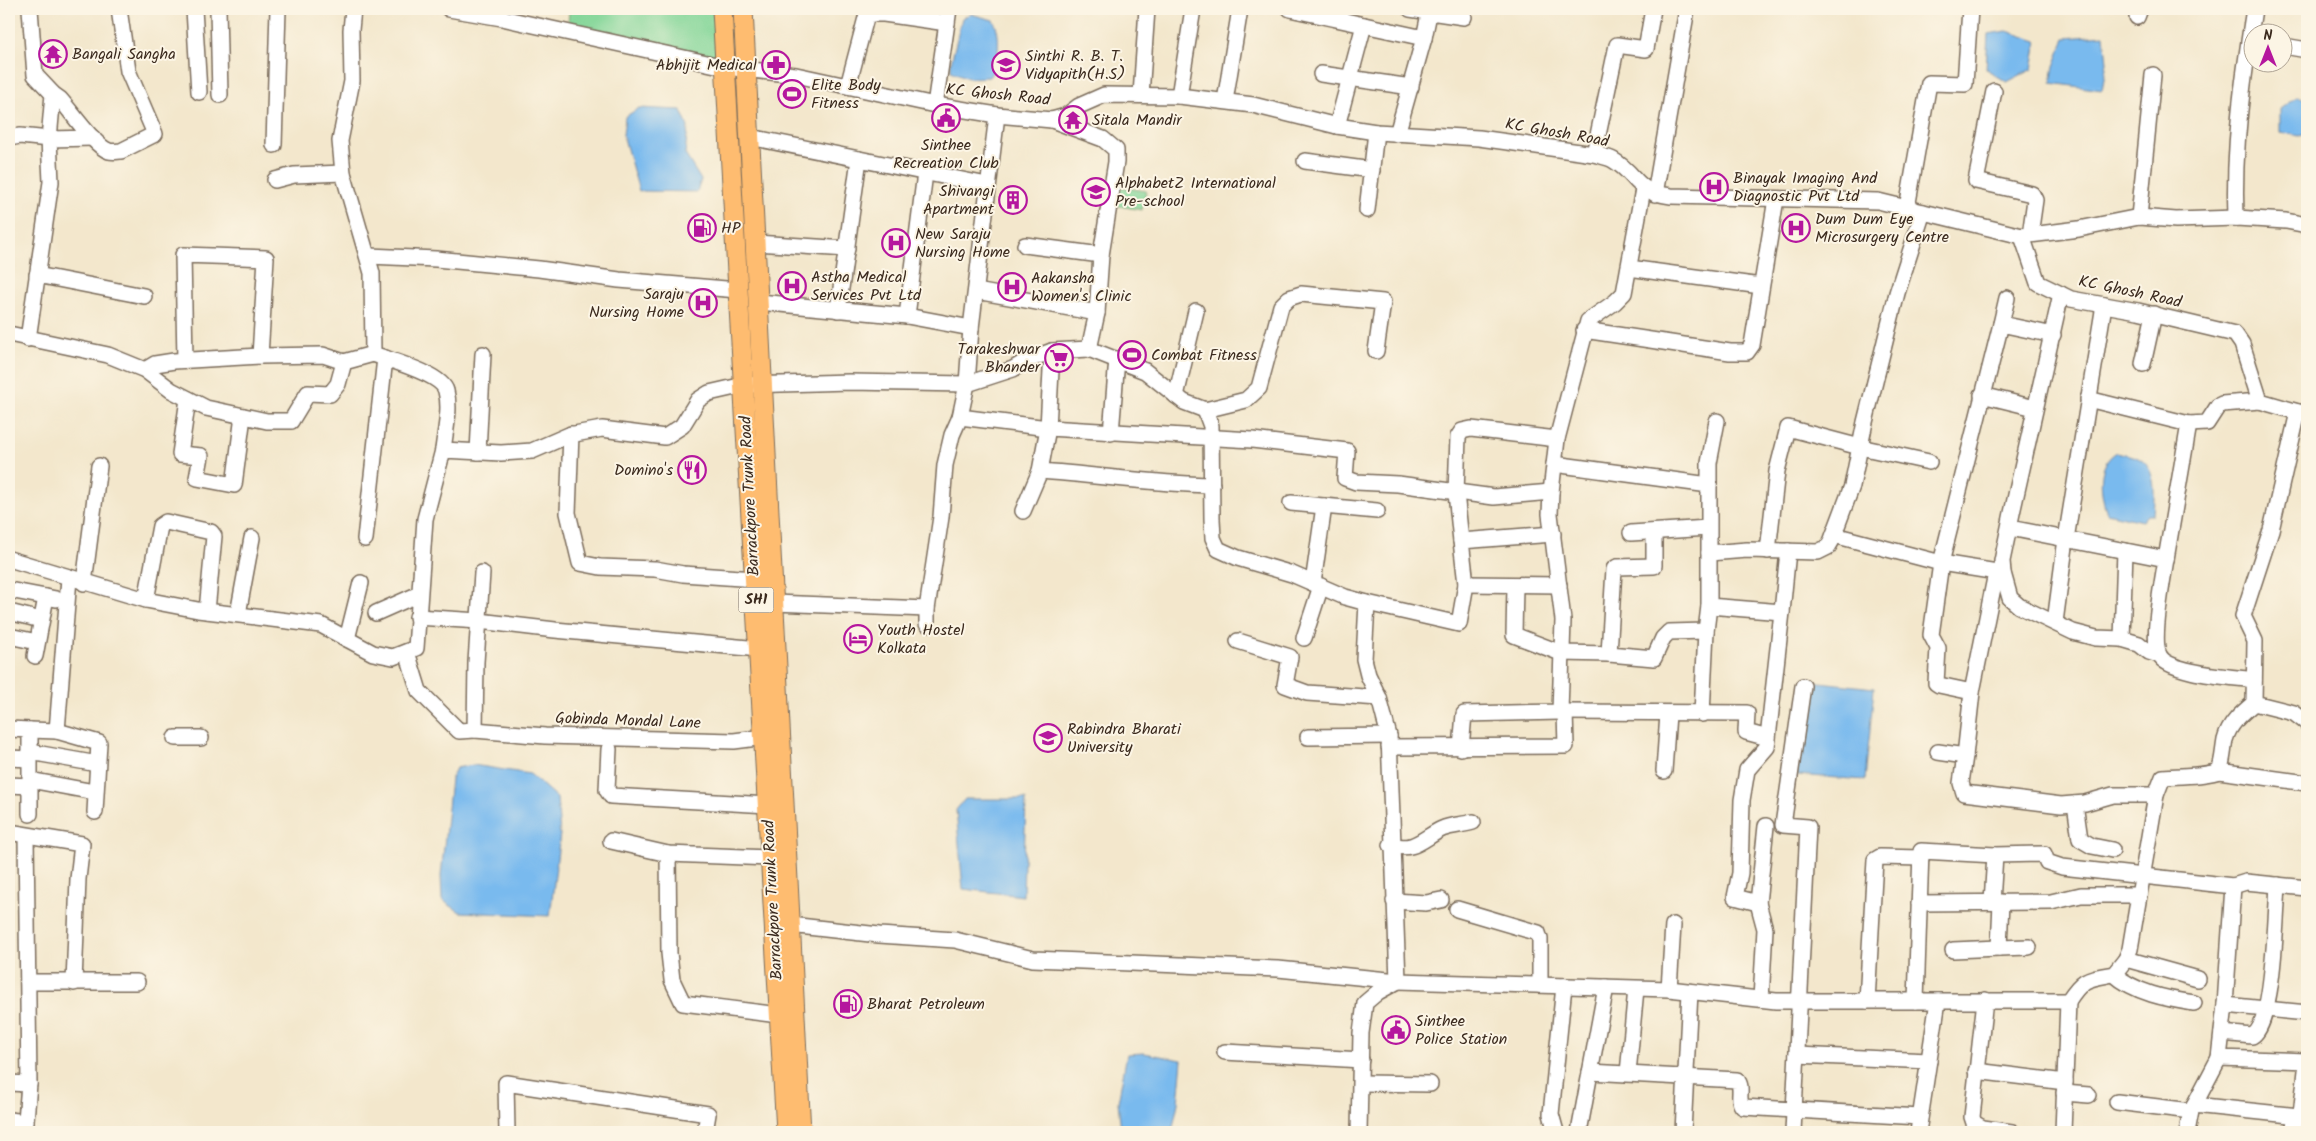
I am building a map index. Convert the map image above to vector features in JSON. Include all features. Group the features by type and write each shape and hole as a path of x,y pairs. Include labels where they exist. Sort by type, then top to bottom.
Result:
{"main road":[{"name":"Barrackpore Trunk Road","path":"722,9 759,649 772,737 790,926 801,1132"},
{"name":"Barrackpore Trunk Road","path":"743,9 774,603 772,737 768,805 786,1132"}],"street":[{"path":"30,9 35,75 72,111 93,138 109,151 121,151 155,134 128,71 119,9"},
{"path":"194,9 199,92"},
{"path":"218,9 220,95"},
{"path":"274,145 278,9"},
{"path":"353,9 351,30 352,81 340,141 343,173 369,256 372,272 380,356 365,540"},
{"name":"KC Ghosh Road","path":"449,9 466,10 725,67 796,76 935,105 997,115 1052,120 1066,116 1079,106 1104,95 1179,96 1254,105 1337,126 1376,132 1479,138 1594,154 1612,160 1649,192"},
{"path":"1141,95 1147,9"},
{"path":"1179,96 1192,9"},
{"path":"1225,101 1240,9"},
{"path":"1290,9 1424,38"},
{"path":"1410,9 1464,17"},
{"path":"1594,154 1616,45 1646,49 1653,9"},
{"path":"1308,737 1461,748 1566,746 1561,653 1562,620 1550,514 1557,439 1584,330 1588,321 1615,302 1624,293 1649,192 1687,9"},
{"path":"1907,208 1929,83 1964,84 1970,9"},
{"path":"2253,22 2254,9"},
{"path":"1397,134 1424,38 1429,11"},
{"path":"848,86 867,14 948,16 935,105"},
{"path":"1337,126 1364,25"},
{"path":"2294,48 2307,50"},
{"path":"2236,218 2236,159 2245,72"},
{"path":"1321,74 1350,80 1410,87"},
{"path":"2139,217 2153,75"},
{"path":"1994,90 1976,181 2032,194 2035,200 2026,235"},
{"path":"28,339 51,182 49,139 53,94"},
{"path":"774,603 927,617 945,465 952,436 960,417 967,384 970,328 997,115"},
{"path":"1052,120 1103,139 1116,150 1116,162 1101,255 1097,314 1089,349"},
{"path":"1367,210 1376,132"},
{"path":"9,138 20,136 49,139 93,138"},
{"path":"750,137 987,186"},
{"path":"838,310 859,159"},
{"path":"1305,161 1372,170"},
{"path":"275,180 294,175 343,173"},
{"path":"907,316 925,173"},
{"path":"1649,192 1671,196 1878,201 2026,235 2139,217 2176,220 2236,218 2286,220 2307,226"},
{"path":"1584,330 1743,353 1752,345 1776,199"},
{"path":"1709,553 1822,551 1828,547 1852,486 1897,293 1923,212"},
{"name":"KC Ghosh Road","path":"2026,235 2038,283 2071,299 2154,314 2235,334 2242,344 2260,401"},
{"path":"756,243 846,249"},
{"path":"1025,245 1101,255"},
{"path":"185,360 183,255 266,258 260,356"},
{"path":"369,256 436,259 539,269 619,280 738,290"},
{"path":"1629,268 1761,286"},
{"path":"38,275 144,296"},
{"path":"976,291 1097,314"},
{"path":"443,450 478,452 532,451 570,434 602,429 665,438 682,426 698,400 709,393 744,384 967,384 1013,369 1028,360 1052,351 1089,349 1145,371 1184,402 1205,410 1246,400 1256,392 1260,384 1281,306 1295,295 1306,293 1383,302 1376,351"},
{"path":"2061,294 1972,692 1961,783 1964,793 2061,805 2114,796 2156,796"},
{"path":"1972,692 1936,683 1938,648 1932,635 1941,563 2007,298"},
{"path":"759,302 907,316 970,328"},
{"path":"2055,622 2066,539 2104,305"},
{"path":"1176,396 1196,311"},
{"path":"2143,364 2154,314"},
{"path":"2001,324 2053,334"},
{"path":"9,334 108,355 145,370 171,390 206,408 267,422 291,422 308,393 330,394 338,384 344,362"},
{"path":"1023,511 1040,471 1048,428 1052,351"},
{"path":"478,452 483,354"},
{"path":"9,559 146,600 207,611 321,625 373,653 393,657 416,648 425,519 443,450 448,407 446,388 440,382 418,370 380,356 344,362 323,355 185,360 155,364 145,370"},
{"path":"1111,434 1117,359"},
{"path":"1982,395 2034,408"},
{"path":"188,399 180,454 201,456 197,478 234,485 243,416"},
{"path":"2088,399 2188,424 2207,423 2218,406 2222,404 2260,401 2303,412 2271,530 2243,616 2255,641 2254,703 2235,719 2226,738 2224,760 2219,771"},
{"path":"1205,410 1212,426 1213,538 1218,549 1238,558 1292,574 1345,597 1459,624 1466,584 1456,493 1458,437 1462,431 1470,430 1557,439"},
{"path":"960,417 1111,434 1212,440 1252,440 1347,450 1345,478 1356,482 1398,484 1494,497 1551,492"},
{"path":"1702,714 1708,606 1710,463 1717,421"},
{"path":"2159,655 2157,629 2166,559 2188,424"},
{"path":"1768,551 1777,471 1788,428 1860,447 1930,462"},
{"path":"570,434 568,513 580,563 600,567 655,569 683,574 755,579"},
{"path":"1554,464 1709,485"},
{"path":"84,582 99,466"},
{"path":"1040,471 1212,486"},
{"path":"1291,503 1377,511"},
{"path":"1304,638 1317,585 1324,506"},
{"path":"146,600 160,526 166,522 211,532 214,536 207,611"},
{"path":"1631,533 1708,528"},
{"path":"2010,528 2166,559"},
{"path":"1609,654 1614,568 1618,566 1654,566 1654,532"},
{"path":"1461,541 1553,534"},
{"path":"1834,535 1941,563 1999,573"},
{"path":"238,614 252,538"},
{"path":"1758,903 1735,897 1740,873 1742,800 1747,770 1768,746 1788,551"},
{"path":"2122,638 2125,551"},
{"path":"475,730 482,573"},
{"path":"1999,573 2010,598 2019,606 2073,632 2088,636 2122,638 2139,644 2149,652 2159,655 2166,663 2182,670 2254,680"},
{"path":"57,731 69,578"},
{"path":"347,639 361,583"},
{"path":"1466,584 1559,585"},
{"path":"1515,585 1514,634 1561,653 1609,654 1654,658 1663,638 1669,632 1706,631"},
{"path":"9,590 67,602"},
{"path":"376,614 419,594"},
{"path":"9,636 36,649 46,597"},
{"path":"1367,603 1364,659 1368,675 1379,698 1389,742 1391,845 1398,981"},
{"path":"1708,606 1782,612"},
{"path":"9,612 42,620"},
{"path":"417,617 479,621 759,649"},
{"path":"1238,641 1290,657 1285,685 1307,692 1379,698"},
{"name":"Gobinda Mondal Lane","path":"406,652 419,690 459,731 475,730 545,736 734,741 772,737"},
{"path":"1793,1132 1808,827 1783,825 1803,686"},
{"path":"2254,703 2294,713 2307,723"},
{"path":"1461,748 1464,714 1563,712 1748,713 1746,732 1768,738"},
{"path":"1664,771 1668,714"},
{"path":"9,729 57,731 99,743 95,812"},
{"path":"30,730 30,814"},
{"path":"175,738 201,738"},
{"path":"609,749 607,790 611,796 768,805"},
{"path":"1938,752 1964,756"},
{"path":"9,758 30,756 92,763"},
{"path":"2063,1132 2068,1001 2080,983 2095,977 2114,974 2126,959 2130,949 2156,796 2163,777 2191,774 2206,776 2219,771 2307,783"},
{"path":"9,784 30,783 89,791"},
{"path":"2075,804 2080,839 2092,846 2112,850"},
{"path":"1391,845 1399,848 1419,844 1442,829 1473,822"},
{"path":"1761,999 1764,929 1758,903 1766,826"},
{"path":"9,832 82,844 78,879 74,983"},
{"path":"9,1120 25,1127 29,1084 26,836"},
{"path":"611,841 668,854 771,858"},
{"path":"1916,1001 1921,851 1995,855 2044,854 2047,862 2054,865 2233,886 2246,882 2307,888"},
{"path":"668,854 669,953 672,980 683,1003 779,1015"},
{"path":"1995,855 1999,948"},
{"path":"1867,1001 1876,860 1880,857 1921,858"},
{"path":"2222,1033 2252,1036 2260,1030 2266,1010 2278,885"},
{"path":"2187,1132 2192,1108 2219,1058 2225,1005 2233,886"},
{"path":"1919,903 2051,902 2081,895 2139,895"},
{"path":"1394,901 1426,904 1441,900"},
{"path":"1457,910 1538,933 1540,938 1540,985"},
{"path":"1669,989 1673,925"},
{"path":"790,926 955,940 1033,959 1278,970 1398,981 1669,989 1761,999 1800,1001 2068,1001"},
{"path":"1953,950 2029,947"},
{"path":"2126,959 2198,979"},
{"path":"2114,974 2124,982 2144,990 2170,999 2194,1003"},
{"path":"1359,1132 1362,1083 1361,1033 1365,1003 1378,992 1398,981"},
{"path":"28,982 137,982"},
{"path":"1564,986 1551,1114 1555,1129 1588,1132"},
{"path":"1579,1132 1606,987"},
{"path":"1628,1073 1636,988"},
{"path":"1683,1132 1690,992"},
{"path":"1985,1000 1972,1108 1974,1123 1982,1128 2012,1132"},
{"path":"1918,1132 1938,1001"},
{"path":"2225,1005 2307,1013"},
{"path":"1225,1052 1362,1060"},
{"path":"1797,1055 1929,1061"},
{"path":"2117,1102 2296,1116 2301,1114 2307,1062 2219,1058"},
{"path":"1976,1071 2065,1087 2089,1095"},
{"path":"1590,1072 1686,1075 1737,1080 1740,1085 1740,1102 1744,1107 1920,1117"},
{"path":"9,1082 29,1084"},
{"path":"507,1132 506,1083 708,1114 705,1132"},
{"path":"1362,1083 1430,1084"},
{"path":"2293,1132 2296,1116"}],"green space":[{"path":"569,9 713,9 716,58 568,25"},
{"path":"1115,186 1146,191 1142,210 1113,205"}],"water":[{"path":"971,14 993,20 998,32 997,57 989,77 968,78 951,71 951,63 962,18"},
{"path":"2007,31 2037,41 2032,69 2007,82 1986,69 1988,34"},
{"path":"2104,35 2107,62 2102,90 2051,83 2054,66 2065,38"},
{"path":"2298,96 2307,100 2307,134 2300,136 2280,132 2280,109"},
{"path":"639,108 681,110 688,127 685,154 701,180 697,192 639,191 623,135 625,117"},
{"path":"2117,452 2140,459 2150,470 2154,485 2153,515 2147,515 2142,521 2107,513 2102,488 2103,471 2110,457"},
{"path":"1810,681 1874,688 1865,780 1797,775"},
{"path":"473,765 530,774 557,798 560,834 550,916 460,912 442,900 441,876 451,779 456,768"},
{"path":"965,799 1026,799 1023,896 963,889 956,810"},
{"path":"1144,1053 1182,1060 1178,1103 1172,1132 1121,1131 1118,1102 1127,1054"}],"place":[{"name":"Bangali Sangha","path":"53,54"},
{"name":"Abhijit Medical","path":"776,65"},
{"name":"Sinthi R. B. T. Vidyapith(H.S)","path":"1006,65"},
{"name":"Elite Body Fitness","path":"792,94"},
{"name":"Sinthee Recreation Club","path":"946,118"},
{"name":"Sitala Mandir","path":"1073,120"},
{"name":"Binayak Imaging And Diagnostic Pvt Ltd","path":"1714,187"},
{"name":"AlphabetZ International Pre-school","path":"1096,192"},
{"name":"Shivangi Apartment","path":"1013,200"},
{"name":"HP","path":"702,228"},
{"name":"Dum Dum Eye Microsurgery Centre","path":"1796,228"},
{"name":"New Saraju Nursing Home","path":"896,243"},
{"name":"Astha Medical Services Pvt Ltd","path":"792,286"},
{"name":"Aakansha Women's Clinic","path":"1012,287"},
{"name":"Saraju Nursing Home","path":"703,303"},
{"name":"Combat Fitness","path":"1132,355"},
{"name":"Tarakeshwar Bhander","path":"1059,358"},
{"name":"Domino's","path":"692,470"},
{"name":"Youth Hostel Kolkata","path":"858,639"},
{"name":"Rabindra Bharati University","path":"1048,738"},
{"name":"Bharat Petroleum","path":"848,1004"},
{"name":"Sinthee Police Station","path":"1396,1030"}]}
